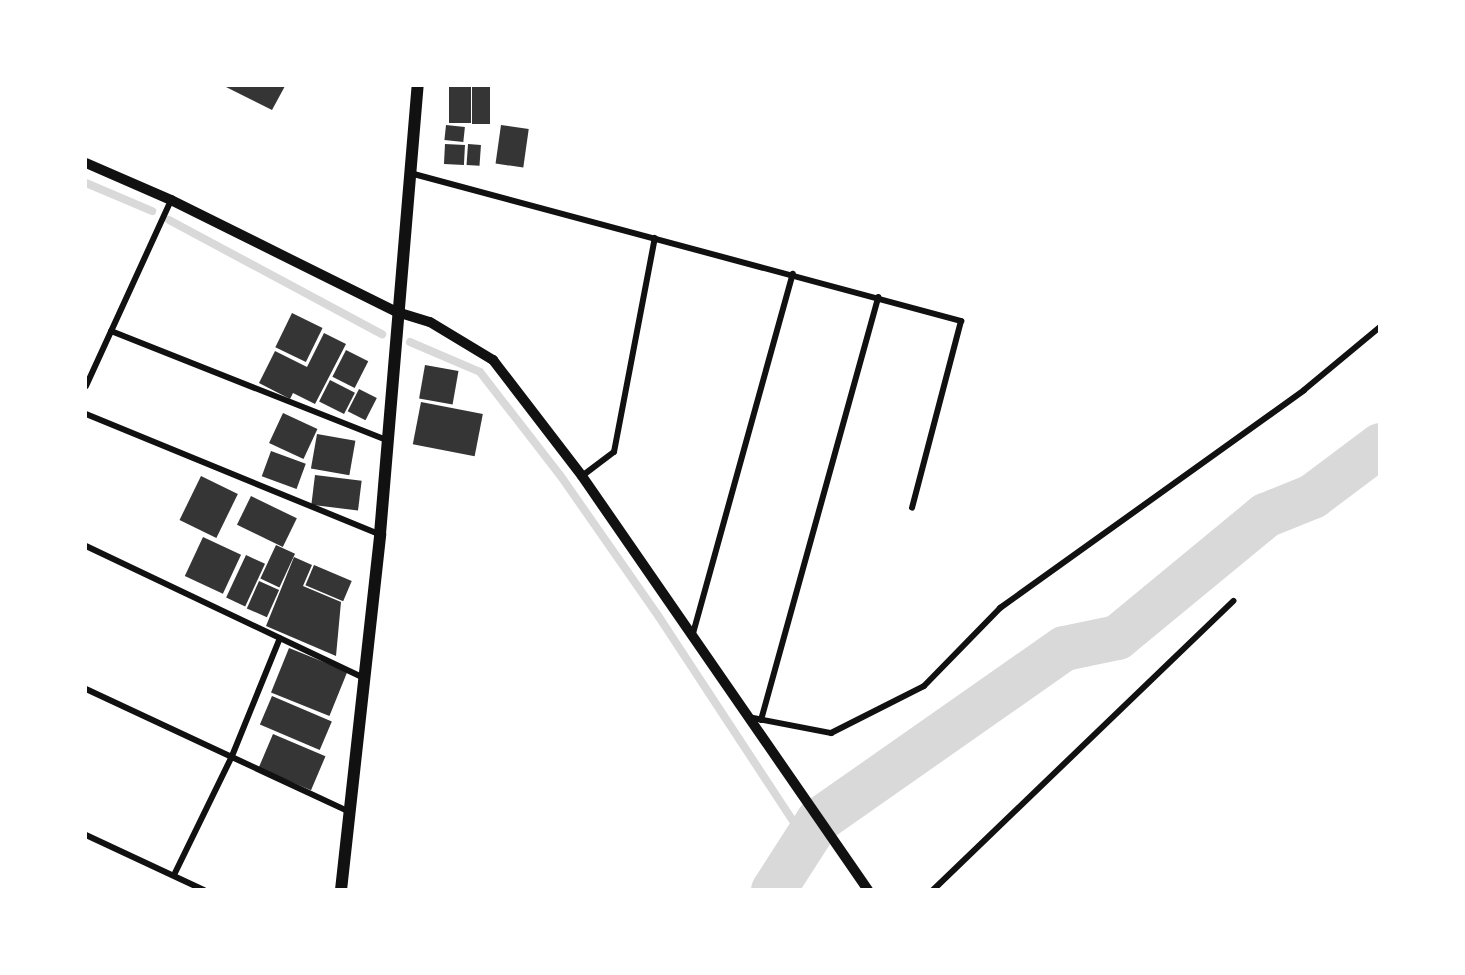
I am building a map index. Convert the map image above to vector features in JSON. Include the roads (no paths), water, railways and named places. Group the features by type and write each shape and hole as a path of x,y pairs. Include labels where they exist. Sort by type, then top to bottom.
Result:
{"main road":[{"path":"341,890 362,677 380,534 397,312 418,86"}],"street":[{"path":"86,163 171,200 397,312 430,322 493,360 582,476 745,716 868,890"},
{"path":"409,173 793,274 961,321 912,508"},
{"path":"86,386 171,200"},
{"path":"582,476 614,452 655,238"},
{"path":"692,638 793,274"},
{"path":"761,720 878,297"},
{"path":"745,716 831,734 924,686 1000,608 1304,390 1380,327"},
{"path":"111,331 387,440"},
{"path":"86,414 380,534"},
{"path":"86,546 362,677"},
{"path":"933,890 1233,601"},
{"path":"174,875 232,756 280,638"},
{"path":"86,688 348,811"},
{"path":"86,835 204,890"}],"waterway":[{"path":"86,183 152,211"},
{"path":"169,220 382,334"},
{"path":"410,342 480,372 560,475 659,617 805,839"},
{"path":"773,890 818,820 1064,648 1117,637 1265,515 1312,496 1380,445"}]}
